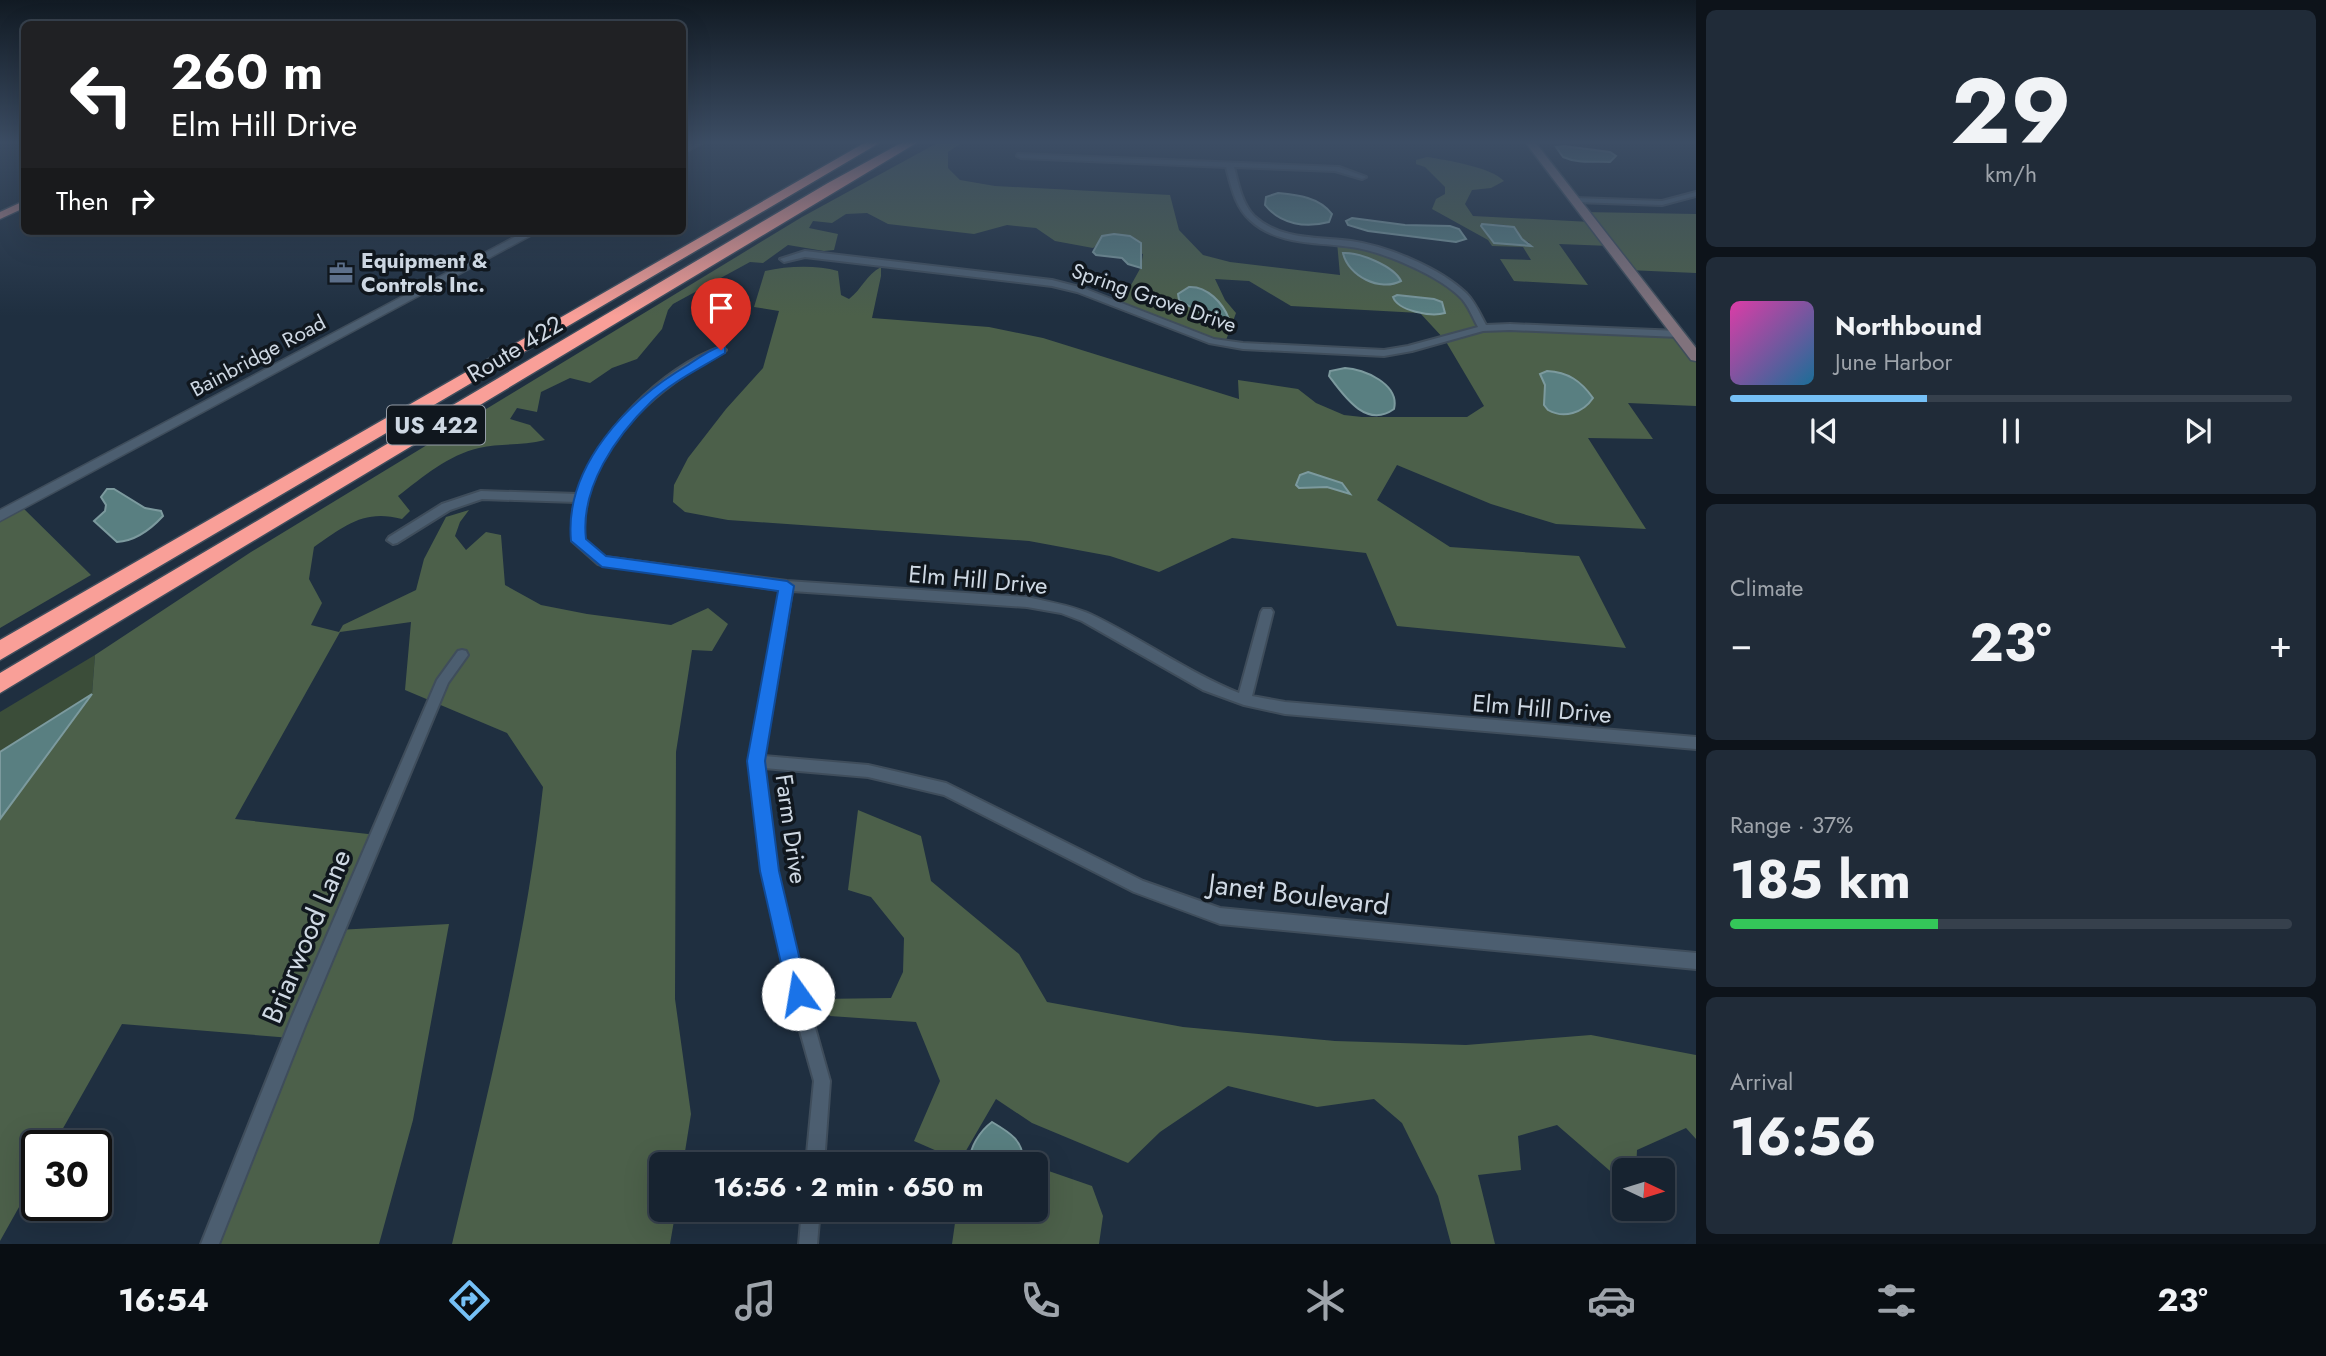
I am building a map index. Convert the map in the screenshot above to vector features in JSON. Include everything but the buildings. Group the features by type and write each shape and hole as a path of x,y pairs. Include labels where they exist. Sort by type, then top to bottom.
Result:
{"highway":[{"name":"Route 422","path":"0,651 775,200"},
{"name":"Route 422","path":"0,684 812,200"}],"main road":[{"path":"1575,200 1696,357"},
{"path":"0,216 21,206"}],"street":[{"path":"1241,200 1244,209 1253,219 1277,232 1298,238 1367,246 1418,267 1453,286 1466,299 1483,328"},
{"path":"1577,200 1662,203 1673,200"},
{"name":"Bainbridge Road","path":"0,516 527,235"},
{"name":"Spring Grove Drive","path":"784,258 805,254 1052,283 1080,290 1201,337 1243,346 1384,353 1409,349 1483,328 1510,327 1679,334"},
{"name":"Elm Hill Drive","path":"721,350 706,357 649,397 599,457 581,498 577,527 578,541 602,561 787,586 1027,602 1062,609 1086,618 1208,686 1244,700 1285,708 1696,743"},
{"path":"393,541 446,507 481,495 581,498"},
{"name":"Farm Drive","path":"787,586 756,761 769,871 822,1081 816,1152"},
{"path":"1244,700 1267,612"},
{"name":"Briarwood Lane","path":"210,1244 301,1013 438,691 443,680 463,655"},
{"name":"Janet Boulevard","path":"756,761 868,771 946,789 1139,887 1220,916 1696,961"},
{"path":"808,1244 810,1222"}],"shaded area":[{"path":"833,200 1171,200 1179,230 1203,255 1230,262 1340,275 1337,242 1367,246 1418,267 1466,299 1483,328 1676,336 1696,362 1696,406 1628,403 1653,439 1588,438 1646,529 1556,524 1491,504 1397,465 1377,500 1450,547 1579,556 1626,648 1397,626 1366,553 1232,538 1159,572 1110,556 1029,541 728,520 685,512 673,502 674,485 688,458 726,409 763,368 779,311 754,307 765,271 783,268 811,267 838,271 841,295 849,299 881,267 872,318 989,327 1043,338 1239,399 1238,380 1298,389 1316,403 1344,415 1362,417 1467,417 1484,406 1445,340 1420,313 1291,306 1249,281 1215,279 1225,300 1236,313 1225,343 1120,305 1141,267 1143,254 1100,242 1093,248 1055,241 1036,228 1007,225 974,234 888,224 867,213 846,214 832,223 813,221 809,228 838,234 834,250 788,245 763,263 750,262 673,304 668,310 662,329 637,359 612,368 590,383 570,378 541,392 537,412 517,408 510,419 530,425 545,440 479,448 446,461 398,496 410,511 402,519 376,516 355,521 314,547 309,579 322,603 311,625 339,632 343,625 416,590 424,559 446,517 469,510 460,522 455,536 466,550 486,532 501,535 505,585 541,605 671,625 708,608 728,624 712,651 692,650 676,752 675,999 691,1114 685,1152 649,1152 649,1222 674,1222 670,1244 452,1244 516,960 543,787 507,733 405,690 411,622 340,632 235,819 377,835 337,930 449,924 413,1120 379,1244 210,1244 291,1038 122,1024 62,1130 21,1130 21,1204 0,1241 0,819 92,694 95,655 251,552"},
{"path":"1266,200 1314,200 1332,214 1329,222 1303,225 1286,221 1265,205"},
{"path":"1436,200 1467,200 1465,204 1473,216 1591,222 1584,212 1696,214 1696,273 1628,270 1610,246 1559,244 1588,285 1514,281 1500,259 1531,260 1523,247 1492,246 1488,240 1432,209","holes":["1486,224 1505,225 1517,230 1522,239 1530,243 1494,243 1489,238"]},
{"path":"1352,218 1405,225 1450,226 1459,229 1466,239 1456,242 1368,231 1348,225 1346,221"},
{"path":"1482,224 1514,227 1531,246 1494,243"},
{"path":"1102,236 1130,236 1141,243 1141,268 1128,264 1122,258 1096,255 1093,252"},
{"path":"1343,253 1375,261 1391,270 1401,281 1384,284 1366,280 1351,269"},
{"path":"1189,287 1208,292 1223,307 1229,319 1214,321 1179,300 1178,294"},
{"path":"1397,295 1442,302 1445,313 1424,313 1408,309 1396,302 1393,297"},
{"path":"1345,368 1362,371 1386,385 1392,392 1394,409 1374,415 1357,408 1329,376 1330,371"},
{"path":"1547,371 1573,378 1593,398 1573,413 1560,414 1548,410 1544,405 1545,385 1540,374"},
{"path":"1308,472 1342,483 1350,494 1327,487 1299,488 1296,485 1300,475"},
{"path":"107,489 114,489 145,508 161,511 163,516 142,534 117,542 94,521 105,511 106,505 101,497"},
{"path":"20,505 91,575 0,628 0,516"},
{"path":"95,655 92,694 0,752 0,712"},
{"path":"92,694 0,819 0,752"},
{"path":"858,810 921,836 931,881 1019,954 1047,1002 1183,1027 1335,1041 1466,1045 1591,1035 1696,1055 1696,1139 1686,1128 1637,1150 1637,1158 1612,1158 1612,1173 1557,1125 1518,1136 1521,1170 1478,1175 1495,1244 1451,1244 1438,1196 1402,1123 1374,1099 1317,1107 1228,1086 1160,1132 1128,1163 1032,1123 996,1099 965,1152 939,1152 914,1141 940,1081 916,1022 830,1016 819,999 891,998 903,972 904,938 871,897 848,890"},
{"path":"992,1122 1015,1138 1022,1152 971,1152"},
{"path":"1048,1171 1092,1186 1103,1216 1099,1244 952,1244 955,1222 1048,1222"}],"place":[{"name":"Equipment & Controls Inc.","path":"341,273"}],"route":[{"path":"721,350 706,357 649,397 599,457 581,498 578,541 602,561 787,586 756,761 769,871 798,994"}]}
